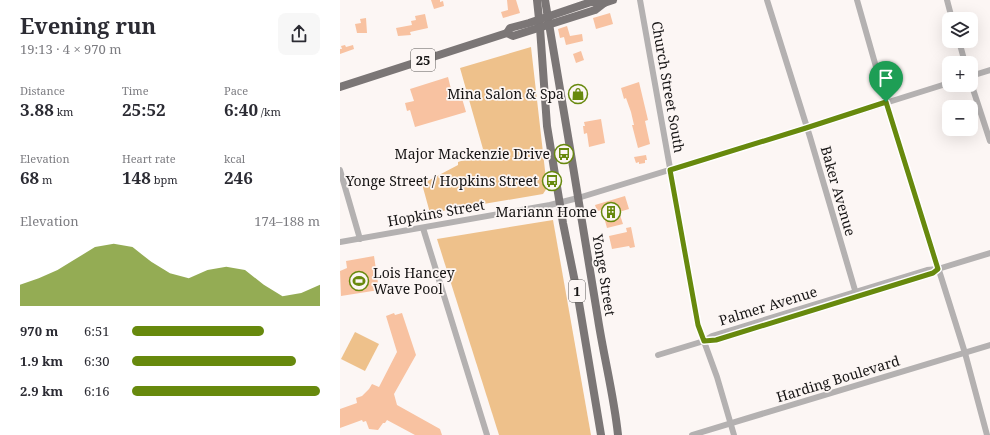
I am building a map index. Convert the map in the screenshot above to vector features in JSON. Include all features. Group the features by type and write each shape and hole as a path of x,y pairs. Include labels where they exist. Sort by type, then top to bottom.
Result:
{"main road":[{"name":"Yonge Street","path":"536,0 540,28 547,126 601,435"},
{"name":"Yonge Street","path":"545,0 618,435"},
{"name":"25","path":"507,33 513,36 549,26 595,10 604,3 613,0"},
{"name":"25","path":"340,87 507,33 510,28 591,2 604,3"}],"street":[{"name":"Church Street South","path":"640,0 698,325 734,435"},
{"name":"Baker Avenue","path":"767,0 856,295"},
{"path":"857,0 886,102 965,353 988,435"},
{"path":"947,0 950,12"},
{"path":"978,74 990,70"},
{"name":"Hopkins Street","path":"340,242 423,228 578,198 942,85"},
{"path":"974,92 990,141"},
{"path":"340,170 360,239"},
{"path":"423,228 487,435"},
{"name":"Palmer Avenue","path":"658,355 704,341 716,340 856,295 933,273 938,269 990,253"},
{"name":"Harding Boulevard","path":"692,435 990,345"}],"shaded area":[{"path":"531,47 547,188 543,194 430,213 422,184 458,165 458,162 470,158 483,149 460,68"},
{"path":"553,220 591,435 499,435 437,239"},
{"path":"355,332 379,344 365,371 341,359"}],"building":[{"path":"431,0 440,0 440,2 443,1 444,6 434,9"},
{"path":"507,0 516,0 520,13 503,18 501,12 508,10"},
{"path":"610,13 613,24 596,29 593,18"},
{"path":"425,14 428,28 410,32 411,35 398,36 396,28 412,25 411,21 416,20 415,16"},
{"path":"366,18 367,33 357,33 355,24 361,23 360,19"},
{"path":"567,26 570,36 582,34 583,41 566,45 564,37 560,38 558,29"},
{"path":"345,45 346,47 353,45 354,49 340,54 340,49 342,49 341,46"},
{"path":"581,51 584,60 576,63 573,54"},
{"path":"448,77 453,97 461,95 466,112 415,127 410,110 407,111 405,103 414,101 410,89"},
{"path":"639,82 648,120 645,121 650,144 638,148 632,125 634,125 631,112 626,98 624,99 621,88"},
{"path":"601,119 605,143 589,147 587,133 584,134 584,122"},
{"path":"646,155 647,160 645,160 645,163 636,163 634,157"},
{"name":"Mariann Home","path":"625,196 629,209 619,212 623,224 607,228 602,210 597,211 595,205"},
{"path":"631,227 635,247 630,248 629,246 612,249 609,236 627,232 626,228"},
{"name":"Lois Hancey Wave Pool","path":"374,256 379,290 341,296 340,271 347,268 346,261"},
{"path":"394,313 395,315 402,313 416,355 394,394 397,405 440,429 442,435 415,435 387,420 378,430 369,429 366,421 363,422 362,420 340,428 340,409 357,403 356,398 362,396 372,384 379,387 397,352 386,316"}],"place":[{"name":"Mina Salon & Spa","path":"578,94"},
{"name":"Major Mackenzie Drive","path":"564,154"},
{"name":"Yonge Street / Hopkins Street","path":"552,181"},
{"name":"Mariann Home","path":"611,212"},
{"name":"Lois Hancey Wave Pool","path":"359,281"}],"route":[{"path":"886,102 938,269 933,273 857,297 716,340 704,341 698,325 670,170 886,102"}]}
